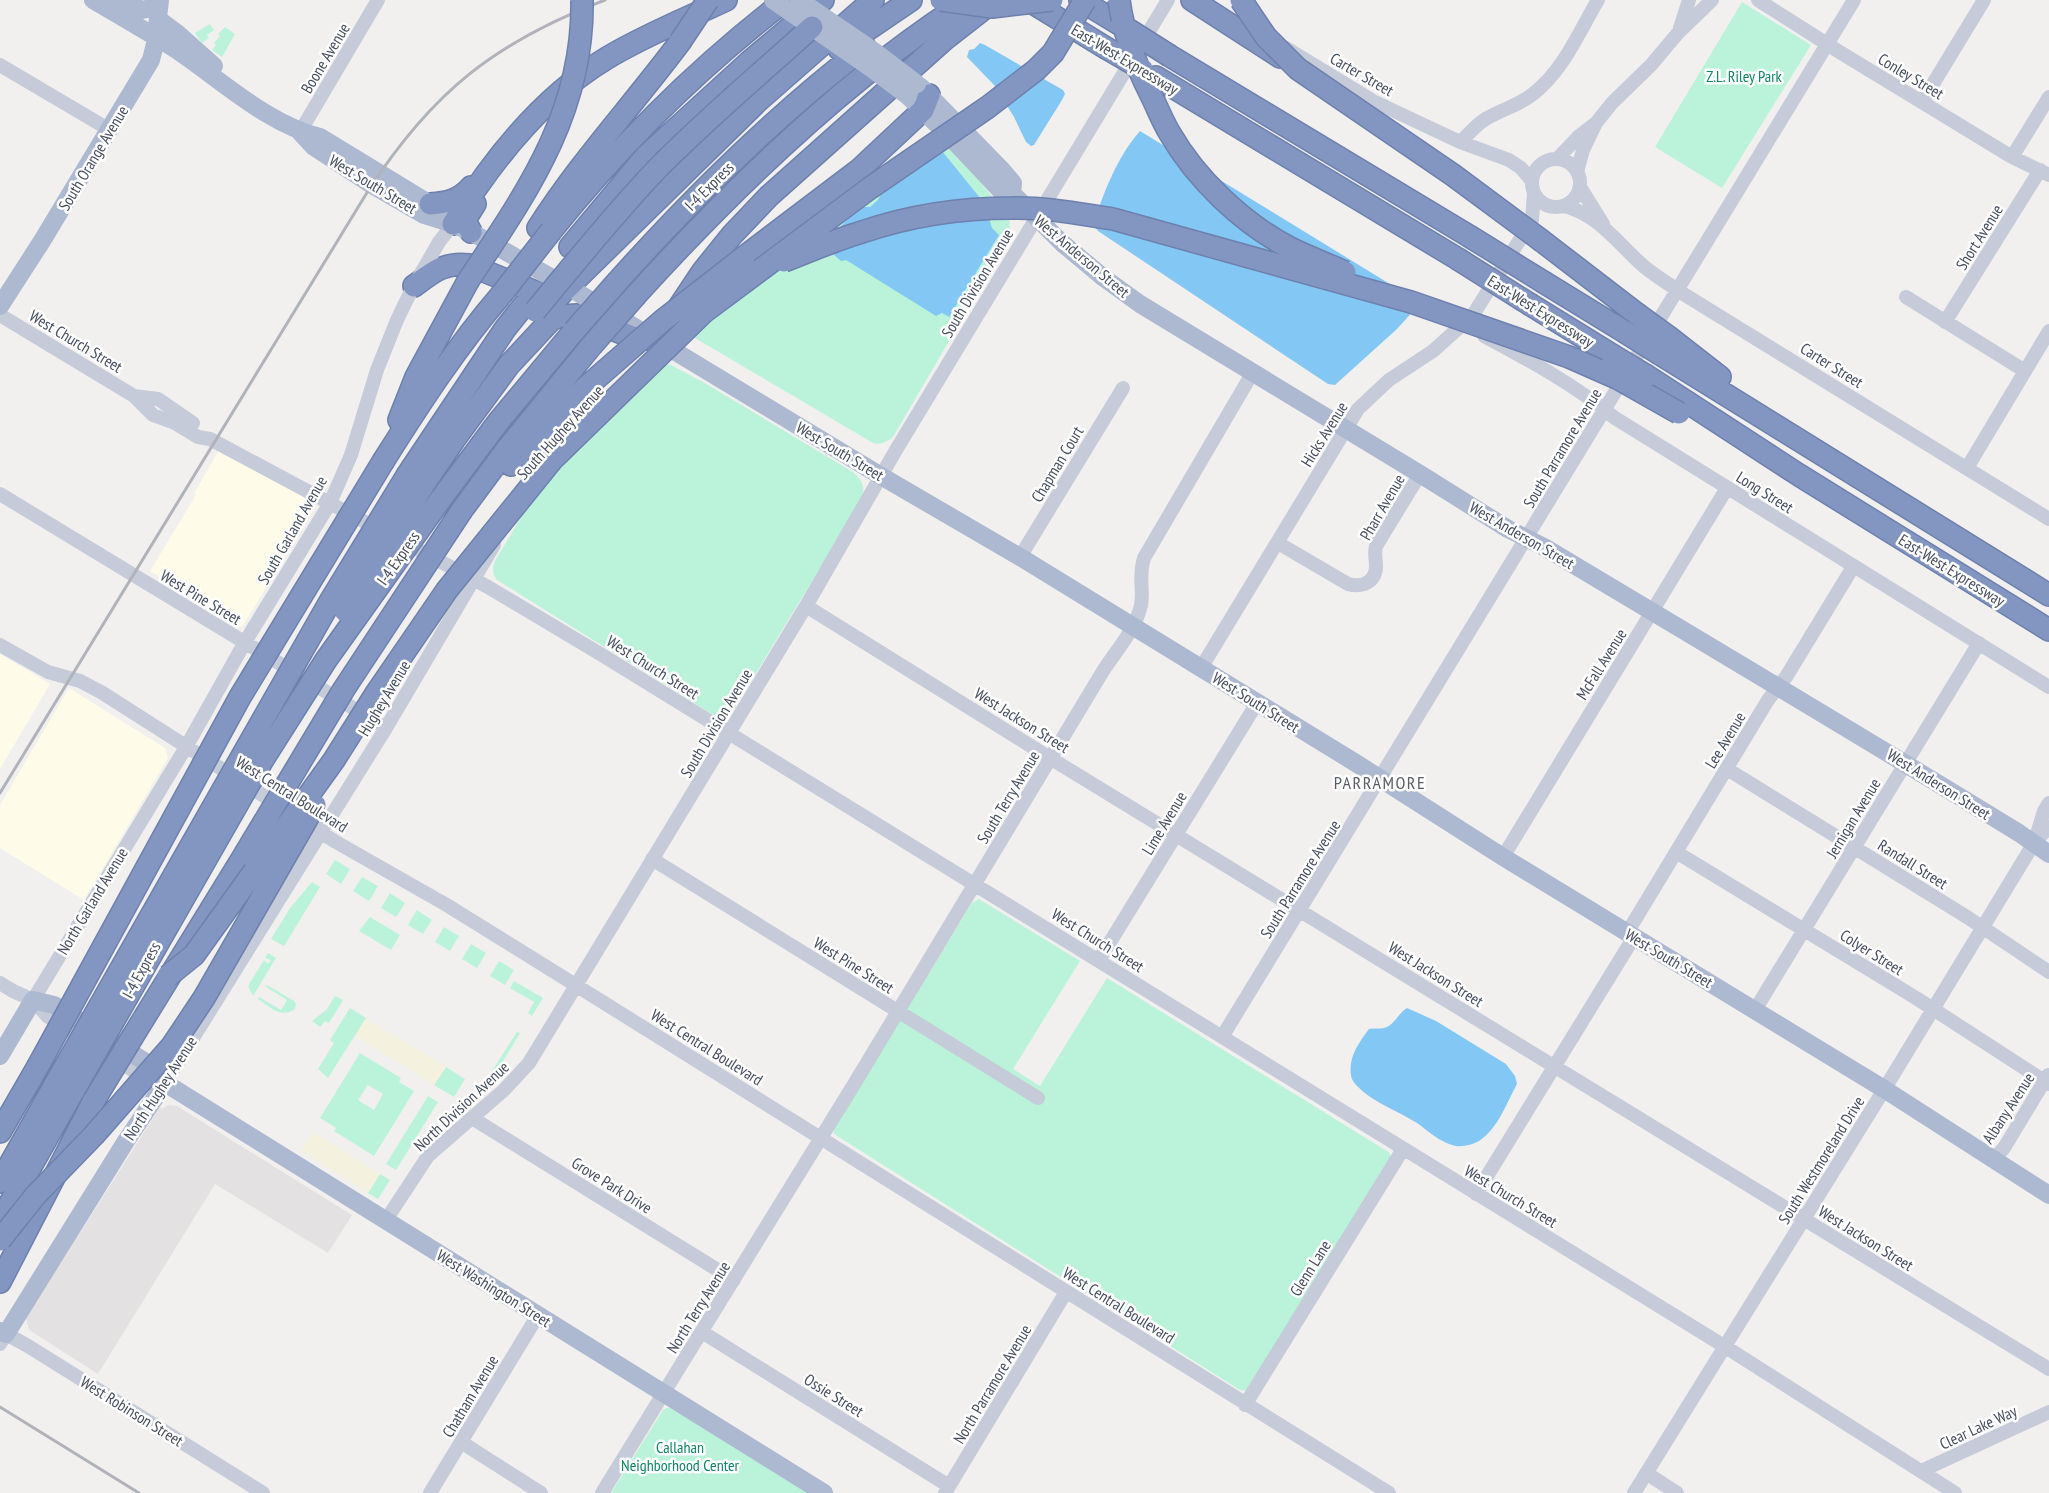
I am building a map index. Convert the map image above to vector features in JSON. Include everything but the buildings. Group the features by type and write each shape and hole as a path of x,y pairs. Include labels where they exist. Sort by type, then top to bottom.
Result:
{"highway":[{"path":"384,460 416,377 468,281 531,184 544,159 562,117 578,60 582,0"},
{"path":"545,229 581,164 639,96 708,0"},
{"path":"462,228 503,152 548,102 578,77 607,58 654,33 726,0"},
{"path":"0,1132 240,697 384,460 496,292 545,229 600,174 647,122 738,37 786,0"},
{"path":"574,290 759,100 873,0"},
{"path":"414,286 440,268 455,263 468,265 548,297 558,297 574,290 769,106 834,52 911,0"},
{"name":"I-4 Express","path":"0,1182 66,1085 262,761 326,660 499,421 618,281 686,209 789,109 837,69 928,0"},
{"path":"941,0 992,7 1052,0"},
{"path":"0,1282 93,1102 168,976 344,689 465,506 507,449 592,345 694,232 812,120 903,46 969,0"},
{"path":"262,761 417,479 454,440 509,365 551,320 559,316 577,315 632,337 657,340 703,271 732,235 770,196 945,39 995,0"},
{"path":"465,506 497,479 583,390 662,321 870,188 988,107 1036,70 1053,52 1082,0"},
{"name":"East-West Expressway","path":"1082,0 1170,56 1625,332 1665,346 1787,433 2049,595"},
{"path":"1091,0 1121,25"},
{"path":"1119,0 1122,23 1142,77 1169,132 1182,152 1216,193 1246,219 1290,248 1411,302"},
{"path":"1192,0 1453,175 1636,314 1665,346"},
{"path":"1241,0 1266,37 1298,69"},
{"name":"East-West Expressway","path":"1029,1 1458,259 2049,630"},
{"path":"530,308 570,247 646,156 749,62 819,14"},
{"path":"530,308 656,170 819,14"},
{"path":"430,204 449,201 465,194 507,134 539,99 560,79 589,61 607,58"},
{"path":"168,976 194,956 334,760 377,692 447,590 552,460 751,264 860,169 919,96"},
{"path":"751,264 899,221 965,211 1012,207 1113,219 1411,302 1569,357 1619,379 1799,475"},
{"name":"I-4 Express","path":"0,1221 66,1085 331,600 417,479 444,417 461,402 530,308"},
{"path":"0,1240 35,1196 122,1105 172,1046 204,998 318,801 334,760"}],"main road":[{"name":"West South Street","path":"93,0 156,38 300,132 314,147 372,184 424,215 462,228"},
{"path":"120,0 142,10 151,8 159,0"},
{"name":"South Orange Avenue","path":"0,306 151,60 156,38 159,0"},
{"name":"West Anderson Street","path":"773,0 819,14"},
{"name":"West Anderson Street","path":"799,0 919,96 955,142 1002,192 1012,194 1062,243 1140,304 1508,529 1544,547 1779,687 2049,854"},
{"path":"158,19 193,46 222,74 225,85"},
{"name":"West South Street","path":"300,132 320,137 430,204 462,228 886,468 1020,557 1503,857 1884,1089 2049,1195"},
{"name":"North Garland Avenue","path":"0,1056 33,1000"},
{"name":"West Washington Street","path":"33,1000 54,1005 155,1068 165,1083 824,1493"},
{"name":"North Hughey Avenue","path":"2,1336 165,1083"}],"street":[{"name":"Boone Avenue","path":"300,132 378,0"},
{"name":"South Division Avenue","path":"576,985 806,606 886,468 1168,0"},
{"name":"Carter Street","path":"1207,0 1373,101 1460,142 1509,160 1521,168 1533,187"},
{"path":"1460,142 1482,121 1518,104 1546,82 1559,66 1598,0"},
{"path":"1678,33 1689,0"},
{"path":"1596,123 1551,160 1538,167 1533,187 1543,204 1560,206 1576,197 1580,187 1578,172 1583,150 1596,123 1678,33 1712,0"},
{"name":"Conley Street","path":"1758,0 2012,158 2045,172"},
{"name":"South Parramore Avenue","path":"1222,1037 1854,0"},
{"path":"1922,102 1984,0"},
{"path":"0,65 110,129"},
{"path":"2012,158 2049,97"},
{"name":"Carter Street","path":"1509,160 1551,160"},
{"path":"1551,160 1571,164 1578,172"},
{"name":"Short Avenue","path":"1945,322 2045,172"},
{"name":"Hicks Avenue","path":"1201,668 1358,409 1389,380 1433,351 1473,315 1484,300 1532,220 1533,187"},
{"name":"Carter Street","path":"1580,187 1606,228"},
{"name":"Carter Street","path":"1560,206 1581,211 1606,228 1641,264 1677,290 2048,517"},
{"name":"Hicks Avenue","path":"1532,220 1560,206"},
{"name":"South Garland Avenue","path":"186,747 245,642 330,503 351,455 384,352 414,286 439,242 462,228"},
{"path":"1906,297 2025,371"},
{"name":"West Church Street","path":"0,315 134,396 153,414 175,423 198,437 210,439 474,579 602,655 1724,1346 1955,1493"},
{"name":"Long Street","path":"1463,325 1570,385 1727,488 2049,687"},
{"path":"1967,468 2049,331"},
{"name":"South Hughey Avenue","path":"474,579 507,523 537,479 620,389 657,340"},
{"name":"South Terry Avenue","path":"821,1137 1103,671 1133,626 1141,606 1140,571 1144,558 1253,372"},
{"name":"Chapman Court","path":"1020,557 1123,388"},
{"name":"West Church Street","path":"134,396 154,397 167,404 202,429 210,439"},
{"path":"154,397 149,405 153,414 164,414 167,404"},
{"name":"Pharr Avenue","path":"1278,543 1343,581 1360,586 1371,579 1376,566 1374,553 1376,546 1420,474"},
{"name":"McFall Avenue","path":"1503,857 1727,488"},
{"name":"West Pine Street","path":"0,494 386,728"},
{"name":"Lee Avenue","path":"1476,1194 1631,935 1676,852 1770,696 1779,687 1853,567"},
{"name":"Hughey Avenue","path":"321,832 386,728 474,579"},
{"name":"West Jackson Street","path":"806,606 1050,758 2049,1369"},
{"name":"Jernigan Avenue","path":"1755,1010 1979,643"},
{"name":"West Central Boulevard","path":"0,645 48,672 80,681 96,689 321,832 445,904 576,985 1389,1493"},
{"name":"Lime Avenue","path":"1099,960 1257,703"},
{"name":"North Garland Avenue","path":"33,1000 186,747"},
{"name":"Randall Street","path":"1726,769 2049,972"},
{"name":"South Westmoreland Drive","path":"2034,843 2044,811 2049,803"},
{"name":"South Westmoreland Drive","path":"1634,1493 2034,843 2049,827"},
{"name":"North Hughey Avenue","path":"165,1083 321,832"},
{"name":"Colyer Street","path":"1676,852 2048,1080"},
{"name":"West Pine Street","path":"652,859 1038,1098"},
{"name":"West Washington Street","path":"0,983 33,1000"},
{"name":"North Division Avenue","path":"386,1220 428,1156 517,1078 529,1063 576,985"},
{"name":"Albany Avenue","path":"1994,1159 2004,1148 2048,1080"},
{"name":"Grove Park Drive","path":"472,1118 734,1280"},
{"name":"North Terry Avenue","path":"602,1493 821,1137"},
{"name":"Glenn Lane","path":"1245,1405 1403,1149"},
{"name":"North Parramore Avenue","path":"947,1490 1066,1292"},
{"name":"Chatham Avenue","path":"429,1493 538,1315"},
{"name":"Ossie Street","path":"702,1332 947,1490"},
{"name":"West Robinson Street","path":"2,1336 28,1346 263,1493"},
{"name":"Clear Lake Way","path":"1921,1471 2049,1412"},
{"path":"461,1442 541,1493"},
{"path":"1646,1473 1677,1493"}],"shaded area":[{"path":"219,450 316,506 242,627 150,571 196,495 194,494"},
{"path":"0,654 50,684 0,769"},
{"path":"69,688 165,748 168,758 84,900 0,848 0,805"},
{"path":"168,1105 177,1106 352,1215 328,1253 215,1184 98,1374 29,1330 26,1318 160,1107 162,1109"}],"green space":[{"name":"Z.L. Riley Park","path":"1742,2 1811,45 1722,188 1655,147"},
{"path":"210,24 214,30 202,43 195,33"},
{"path":"225,27 235,34 222,57 212,50 220,36 218,34"},
{"path":"925,138 939,140 959,155 1009,218 1011,235 893,437 883,443 873,443 673,325 810,225 917,141"},
{"path":"661,364 671,365 703,382 853,472 863,486 860,502 733,711 722,717 715,716 497,580 493,573 495,561 523,514 560,466"},
{"path":"335,860 350,869 341,884 326,874"},
{"path":"362,877 378,886 369,901 353,891"},
{"path":"312,882 320,887 284,946 271,939 290,908"},
{"path":"390,893 405,903 396,917 381,908"},
{"path":"979,899 1080,961 1013,1069 1040,1086 1107,978 1390,1153 1390,1160 1247,1391 1240,1390 834,1134 839,1120 972,903"},
{"path":"417,910 432,920 423,934 408,925"},
{"path":"370,917 400,935 391,950 359,931"},
{"path":"444,927 459,936 450,951 435,942"},
{"path":"471,944 486,953 477,968 462,959"},
{"path":"268,953 276,958 253,996 248,986 264,960 268,964 271,960 265,958"},
{"path":"499,961 514,970 505,985 490,976"},
{"path":"514,981 543,998 532,1016 528,1013 534,1002 510,988"},
{"path":"267,985 294,1001 295,1009 285,1013 280,1012 258,999 259,997 281,1010 287,1000 266,987"},
{"path":"335,996 343,1000 329,1023 325,1021 320,1027 312,1021 327,1009"},
{"path":"350,1008 366,1018 328,1078 318,1069 334,1043 330,1040"},
{"path":"517,1032 520,1033 488,1086 479,1091"},
{"path":"360,1053 401,1078 399,1082 414,1091 374,1156 334,1131 336,1128 320,1118","holes":["368,1085 383,1094 374,1110 358,1100"]},
{"path":"446,1067 465,1079 454,1097 434,1085"},
{"path":"428,1096 438,1102 396,1170 386,1164"},
{"path":"380,1174 390,1180 378,1199 368,1193"},
{"name":"Callahan Neighborhood Center","path":"672,1408 809,1493 611,1493 663,1410"}],"sand":[{"path":"366,1018 446,1067 434,1085 355,1036"},
{"path":"313,1132 380,1174 368,1193 301,1151"}],"water":[{"path":"980,43 1063,90 1065,94 1062,100 1034,145 1031,146 1026,142 994,85 967,57 969,50 974,49"},
{"path":"1140,131 1416,300 1416,308 1397,329 1335,385 1328,384 1098,231 1093,225 1118,163"},
{"path":"942,151 985,204 992,228 999,235 949,317 942,313 936,316 846,260 841,261 832,253 831,241 842,225 860,207 870,207 877,201 887,185"},
{"path":"1407,1008 1436,1021 1506,1064 1515,1076 1517,1084 1501,1115 1492,1130 1479,1141 1459,1146 1443,1141 1417,1123 1371,1098 1352,1080 1353,1056 1369,1029 1387,1027"}],"railway":[{"path":"0,793 368,191 392,156 442,98 469,74 531,34 605,0"},
{"path":"0,1407 139,1493"}],"district":[{"name":"PARRAMORE","path":"1380,783"}]}
